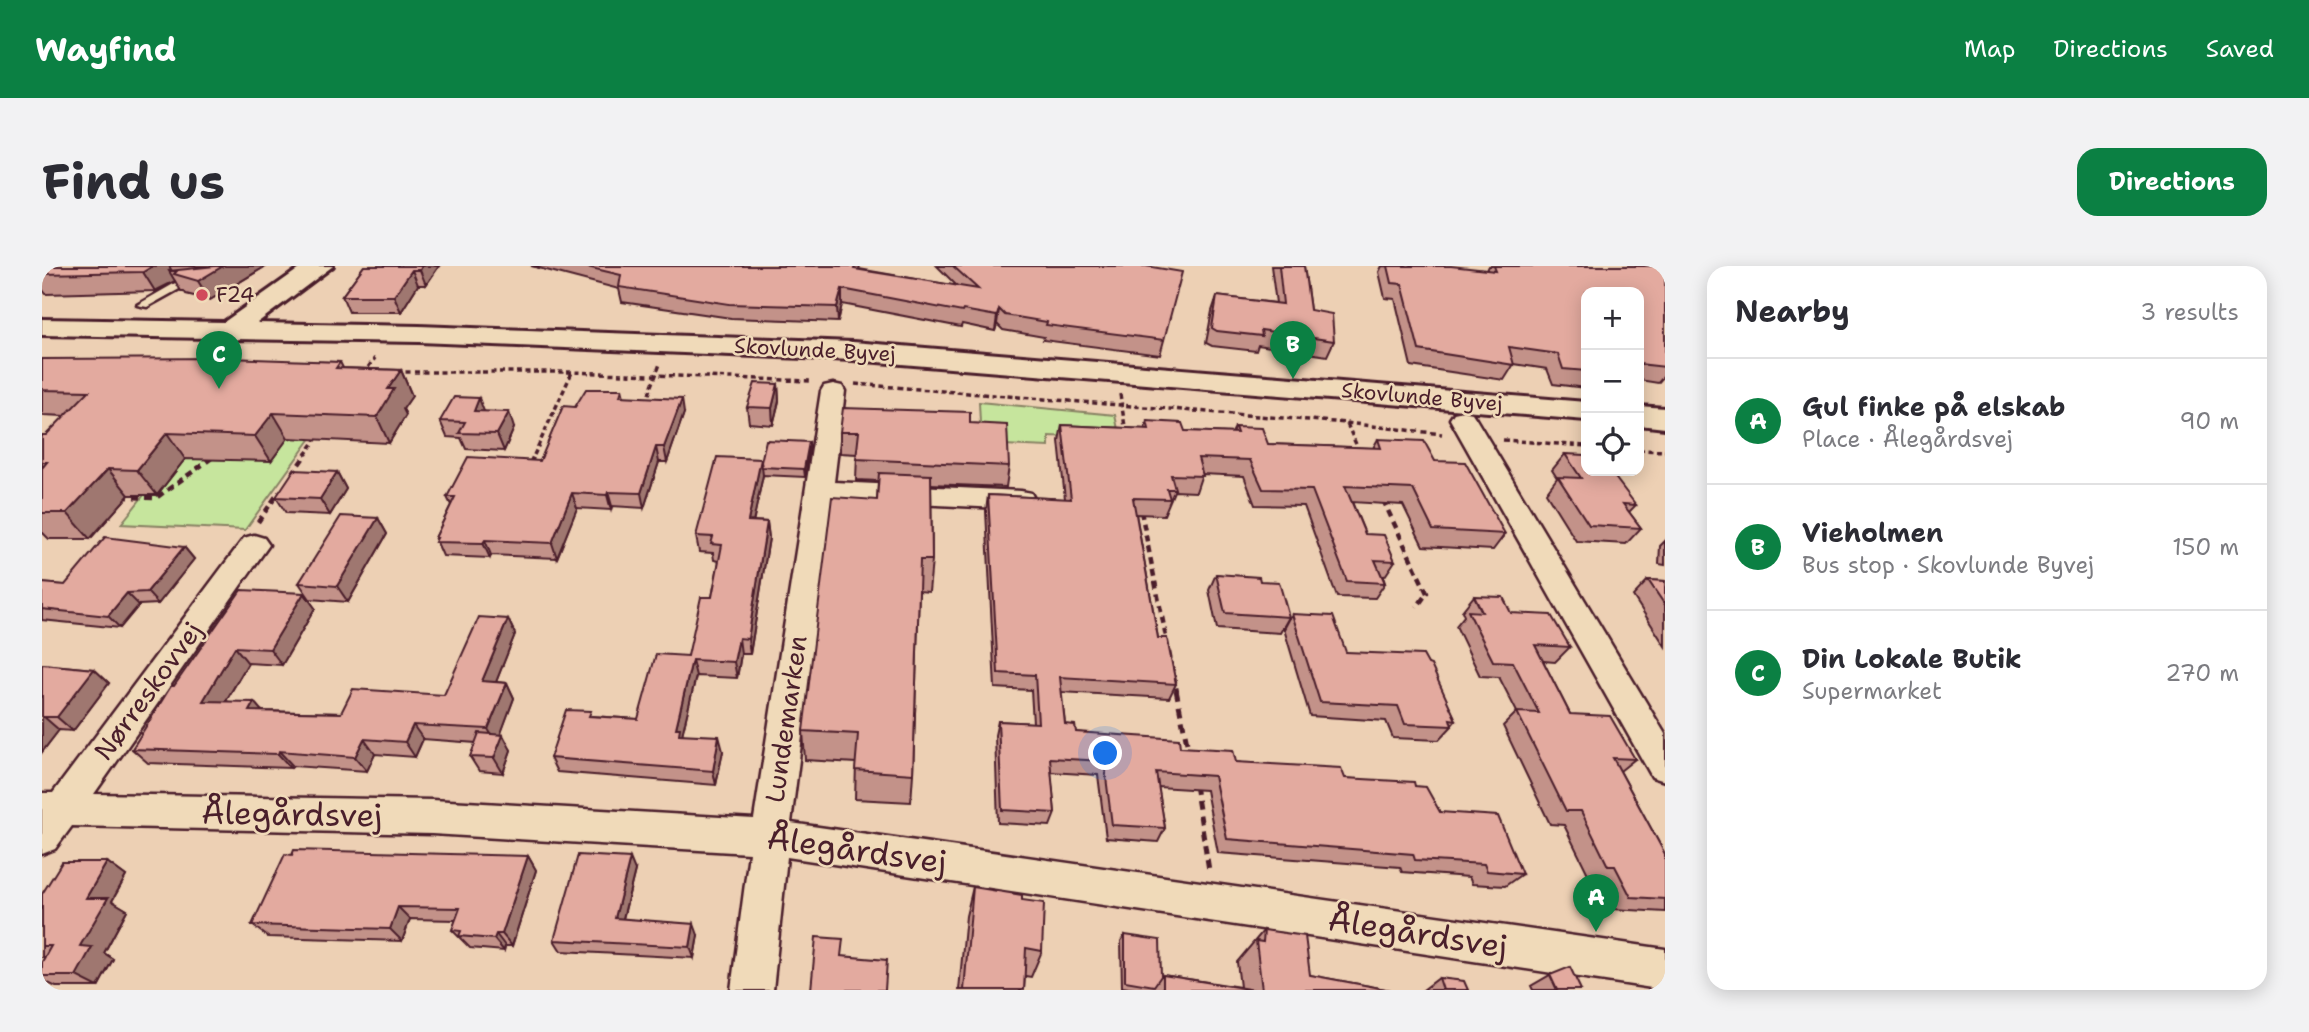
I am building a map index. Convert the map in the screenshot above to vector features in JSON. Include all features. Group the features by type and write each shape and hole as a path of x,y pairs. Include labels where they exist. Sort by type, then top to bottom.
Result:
{"main road":[{"path":"206,355 230,330 320,266"},
{"name":"Skovlunde Byvej","path":"42,327 679,342 853,351 1581,411"},
{"name":"Skovlunde Byvej","path":"42,353 206,355 374,369 575,365 855,367 1120,397 1468,428 1537,433 1581,429"},
{"path":"1644,416 1665,418"},
{"path":"1644,433 1665,435"}],"street":[{"name":"Lundemarken","path":"752,990 770,837 832,385"},
{"path":"1468,428 1665,766"},
{"path":"818,490 1021,500"},
{"name":"Nørreskovvej","path":"48,819 254,545"},
{"name":"Ålegårdsvej","path":"48,819 432,817 770,837 1665,970"}],"lane":[{"path":"143,305 181,284 208,282"}],"path":[{"path":"374,369 451,370 575,365 659,367 832,385 1120,397 1537,433 1581,445"},
{"path":"528,468 575,365"},
{"path":"643,412 659,367"},
{"path":"1120,397 1128,445"},
{"path":"1342,416 1364,460"},
{"path":"288,480 325,427"},
{"path":"1644,450 1665,451"},
{"path":"110,497 156,498 219,453"},
{"path":"254,545 250,533 280,491"},
{"path":"1381,496 1427,593 1417,607"},
{"path":"1139,499 1189,756"},
{"path":"1194,783 1215,903"}],"green space":[{"path":"229,402 291,433 314,434 245,530 121,524 144,495 157,495"},
{"path":"979,402 1115,415 1120,439 1049,436 1049,447 981,444"}],"building":[{"path":"42,266 153,266 143,272 42,274"},
{"path":"223,266 198,281 174,274 177,271 169,271"},
{"path":"364,266 422,266 420,270 412,270 394,296 342,296"},
{"path":"583,266 855,266 854,269 978,289 953,266 1146,266 1182,272 1164,340 1046,325 1047,322 1005,315 999,309 997,316 963,310 962,312 842,289 837,307 729,304 619,287 621,275"},
{"path":"1279,266 1304,266 1310,310 1332,314 1334,341 1261,330 1262,336 1217,331 1212,328 1217,296 1283,304"},
{"path":"1388,266 1451,266 1496,271 1494,266 1665,266 1665,367 1644,365 1644,287 1581,287 1581,371 1563,369 1558,354 1509,347 1514,365 1419,350 1402,284 1392,283"},
{"path":"228,358 340,362 336,368 401,370 388,389 394,389 377,417 273,413 255,436 167,433 137,470 108,469 67,513 42,513 42,468 47,462 42,462 42,435 46,435 89,391 42,390 42,359"},
{"path":"755,383 778,384 772,408 747,407"},
{"path":"586,389 622,389 620,396 682,399 664,447 656,447 641,493 572,493 552,543 485,540 483,543 435,542 455,497 447,497 468,457 540,461 563,406 575,407"},
{"path":"454,397 479,398 474,411 509,412 497,434 459,433 465,422 440,421"},
{"path":"843,408 970,412 970,423 1007,425 1009,466 856,459 859,432 840,432"},
{"path":"1147,421 1182,423 1185,431 1237,433 1235,427 1262,428 1268,444 1381,448 1378,439 1424,441 1435,461 1465,462 1505,534 1433,530 1413,489 1345,486 1365,534 1384,535 1395,561 1375,560 1385,583 1347,581 1312,490 1263,489 1250,460 1198,458 1203,476 1171,475 1175,489 1167,489 1170,499 1133,498 1158,638 1167,638 1176,684 1060,677 1065,724 1075,725 1076,732 1179,739 1180,747 1233,750 1236,762 1341,768 1345,778 1414,782 1415,786 1426,787 1440,812 1498,816 1522,874 1487,871 1484,864 1415,860 1413,854 1227,839 1214,776 1156,772 1165,828 1112,825 1104,761 1050,758 1055,813 1002,810 998,721 1038,723 1035,675 998,673 988,495 1071,499 1062,425 1149,429"},
{"path":"766,440 809,442 804,469 762,467"},
{"path":"1565,454 1581,455 1581,476 1614,476 1636,505 1623,504 1641,528 1589,525 1558,477 1581,478"},
{"path":"717,457 761,459 748,521 767,522 748,639 739,638 734,662 692,660 676,728 680,728 679,734 719,736 713,771 550,758 566,710 591,711 589,716 638,719 656,654 688,656 701,597 712,597 722,545 711,544 713,537 696,536"},
{"path":"294,470 337,472 320,499 276,497"},
{"path":"879,473 931,475 932,560 920,560 913,774 855,770 858,734 803,731 832,497 877,500"},
{"path":"341,516 378,518 337,586 299,583"},
{"path":"105,537 184,547 147,592 127,593 108,616 42,609 42,583 65,585"},
{"path":"1216,574 1259,577 1260,581 1279,582 1289,617 1225,613"},
{"path":"1648,580 1665,581 1665,605"},
{"path":"241,590 304,593 270,649 235,647 203,701 254,702 249,711 341,713 353,689 444,695 479,617 508,619 482,681 507,683 488,729 413,725 405,742 364,739 355,757 279,751 278,754 132,749 171,686 174,686"},
{"path":"1474,596 1503,597 1511,613 1551,615 1570,647 1535,645 1570,714 1610,716 1635,759 1613,758 1665,854 1665,899 1631,897 1615,866 1608,866 1581,811 1566,811 1517,712 1539,713 1513,662 1493,661 1468,611 1482,612"},
{"path":"1292,614 1333,616 1346,652 1423,655 1431,665 1456,720 1450,719 1452,726 1405,724 1398,706 1320,702"},
{"path":"42,664 94,669 57,717 42,717"},
{"path":"479,733 503,735 494,758 470,757"},
{"path":"294,850 528,856 502,934 496,934 494,939 459,936 461,931 452,930 460,908 398,907 390,929 252,925 285,854 292,855"},
{"path":"578,855 630,858 615,918 694,924 690,947 554,940"},
{"path":"62,862 107,862 86,898 108,898 80,946 92,947 76,976 42,976 42,962 51,946 42,946 42,894"},
{"path":"973,887 1022,895 1022,900 1044,903 1042,951 1026,948 1024,990 964,990"},
{"path":"1264,930 1305,936 1310,975 1391,990 1262,990 1256,941 1263,942"},
{"path":"1125,935 1160,940 1161,976 1154,986 1125,981"},
{"path":"816,937 843,939 841,956 887,960 885,990 811,990"},
{"path":"1570,967 1581,990 1557,990 1550,975"},
{"path":"1163,975 1255,990 1163,990"},
{"path":"1439,978 1464,981 1468,990 1443,990"}],"place":[{"name":"F24","path":"202,295"},
{"name":"Vieholmen","path":"1293,379"},
{"name":"Din Lokale Butik","path":"219,389"},
{"name":"Gul finke på elskab","path":"1596,932"}]}
